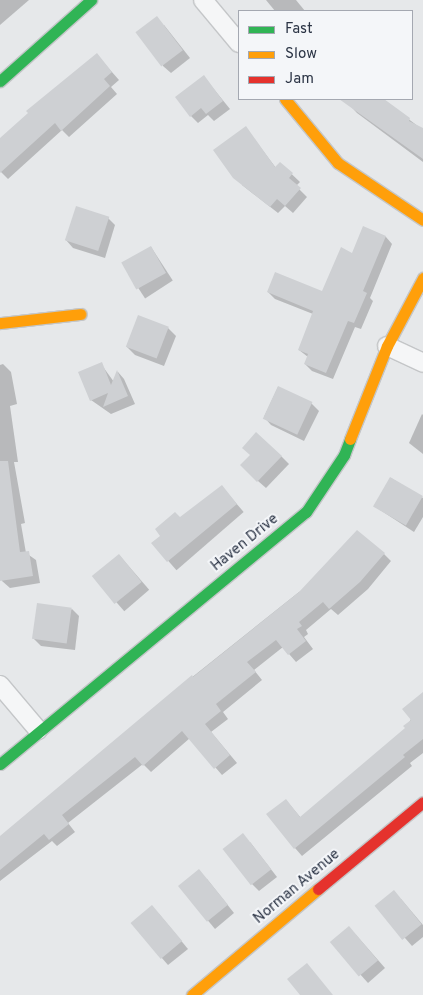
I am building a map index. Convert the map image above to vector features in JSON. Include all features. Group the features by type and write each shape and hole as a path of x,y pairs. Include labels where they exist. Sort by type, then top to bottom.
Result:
{"street":[{"path":"0,81 91,0"},
{"path":"203,0 238,42"},
{"path":"286,100 338,163 423,220"},
{"name":"Haven Drive","path":"0,764 38,730 306,512 344,455 387,346 423,278"},
{"path":"0,323 80,314"},
{"path":"387,346 423,363"},
{"path":"0,685 38,730"},
{"name":"Norman Avenue","path":"192,995 423,802"}],"building":[{"path":"157,16 183,50 161,67 135,32"},
{"path":"97,53 112,72 104,79 110,86 61,131 55,123 0,173 0,138 28,113 26,111"},
{"path":"204,75 223,101 206,114 201,108 190,117 175,97"},
{"path":"340,100 385,100 410,118 409,121 423,128 423,159"},
{"path":"246,126 275,167 280,162 293,173 289,178 301,188 285,206 277,199 270,207 233,178 213,150"},
{"path":"76,206 109,217 98,251 65,240"},
{"path":"363,226 386,236 363,291 367,293 354,323 348,321 326,373 304,364 308,354 298,350 313,311 267,292 275,272 322,291 341,247 352,253"},
{"path":"151,246 166,273 136,290 121,262"},
{"path":"138,315 169,327 157,359 126,347"},
{"path":"102,362 111,385 117,370 128,396 103,407 108,393 90,401 78,372"},
{"path":"278,386 312,402 297,435 263,419"},
{"path":"256,432 282,456 257,482 240,465 250,455 242,448"},
{"path":"0,461 8,461 20,552 29,551 33,576 0,581"},
{"path":"390,477 423,496 406,525 373,506"},
{"path":"222,485 237,504 167,562 151,543 160,536 155,529 175,512 180,517"},
{"path":"357,530 385,553 360,582 329,609 323,602 299,622 302,626 297,629 306,641 288,655 276,640 247,662 256,672 216,704 221,711 205,724 230,755 214,769 182,731 143,766 135,757 62,815 69,824 49,840 44,834 0,870 0,836 192,675 193,677 299,592"},
{"path":"119,554 142,582 114,604 92,576"},
{"path":"37,603 72,608 67,644 32,639"},
{"path":"423,692 423,739 403,755 405,757 294,849 266,814 286,799 300,817 405,728 403,726 411,720 402,709"},
{"path":"243,833 271,869 251,885 223,849"},
{"path":"199,869 228,905 207,922 178,886"},
{"path":"394,890 422,924 402,940 375,906"},
{"path":"152,905 182,941 161,959 131,923"},
{"path":"349,926 378,960 359,977 330,942"},
{"path":"307,963 333,995 300,995 287,979"}],"traffic: fast":[{"path":"0,81 91,0"},
{"path":"0,764 306,512 344,455 350,439"}],"traffic: slow":[{"path":"286,100 338,163 423,220"},
{"path":"350,439 387,346 423,278"},
{"path":"0,323 80,314"},
{"path":"192,995 318,889"}],"traffic: jam":[{"path":"318,889 423,802"}]}
